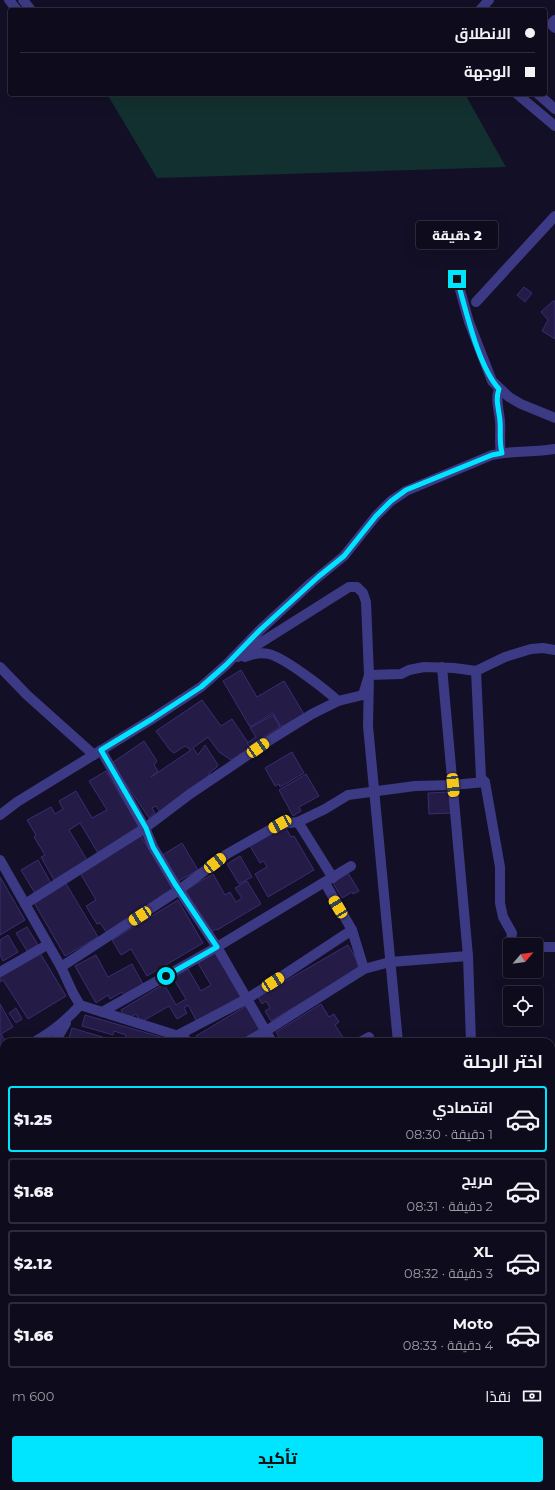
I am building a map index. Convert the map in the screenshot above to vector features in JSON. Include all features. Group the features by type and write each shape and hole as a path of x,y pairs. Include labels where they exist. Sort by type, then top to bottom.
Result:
{"street":[{"path":"9,0 15,8"},
{"path":"23,0 29,8"},
{"path":"482,8 489,0"},
{"path":"555,20 551,24 555,28"},
{"path":"519,96 555,126"},
{"path":"540,96 555,109"},
{"path":"476,302 555,216"},
{"path":"457,279 477,344 492,381 509,397 521,404 555,418"},
{"path":"499,389 496,402 500,422 499,442 502,453"},
{"path":"0,815 17,802 98,753 201,687 226,665 260,630 316,579 344,556 376,516 391,501 406,490 492,455 502,453 540,452 555,449"},
{"path":"226,665 348,587 357,586 363,593 366,602 369,675 368,726 398,1038"},
{"path":"369,675 401,674 409,670 424,667 442,667 476,671 505,657 525,651 542,648 555,650"},
{"path":"226,665 249,655 257,653 268,654 280,659 325,689 338,701"},
{"path":"0,667 27,695 98,753 146,828 153,847 217,947 270,1038"},
{"path":"442,667 468,956 471,1038"},
{"path":"476,671 481,778 485,782 500,867 500,903 503,917 512,933 511,938"},
{"path":"25,904 146,828 190,794 270,740 312,714 338,701 363,695 369,675"},
{"path":"61,967 180,890 227,854 280,824 298,822 325,809 348,795 415,786 485,782"},
{"path":"298,822 329,880 352,930 364,969"},
{"path":"0,860 61,967 80,1005 136,1024 185,1038"},
{"path":"102,1012 217,947 351,866"},
{"path":"178,1035 247,999 352,930"},
{"path":"0,972 48,945"},
{"path":"543,947 555,947"},
{"path":"254,1038 364,969 390,962 468,956"},
{"path":"57,1038 69,1018 80,1005"},
{"path":"41,1038 69,1018"}],"green space":[{"path":"108,96 466,96 506,167 157,178"}],"building":[{"path":"524,287 532,293 525,302 517,295"},
{"path":"553,301 555,301 555,339 542,331 548,320 541,312"},
{"path":"241,670 257,697 284,681 304,714 281,727 273,713 250,727 223,681"},
{"path":"202,700 221,726 232,719 251,747 231,760 219,752 208,737 193,748 198,755 205,745 218,765 216,768 211,771 205,781 160,812 156,806 152,808 155,813 149,818 112,763 144,741 157,761 154,765 158,771 151,777 191,750 185,746 174,753 156,731"},
{"path":"273,715 280,727 249,746 247,743 256,737 250,728"},
{"path":"292,752 304,773 280,787 279,784 275,786 265,768"},
{"path":"106,771 140,829 98,853 80,823 69,830 87,860 54,880 41,857 45,855 34,837 36,835 27,820 51,807 55,814 63,809 59,801 76,791 92,818 107,810 89,781"},
{"path":"306,774 319,796 299,807 301,811 293,816 279,790"},
{"path":"450,792 451,813 429,814 428,793"},
{"path":"284,825 291,837 294,836 314,870 268,897 255,874 267,867 264,861 260,863 250,846"},
{"path":"141,836 173,889 159,897 161,900 107,933 100,923 97,924 86,906 96,900 80,873"},
{"path":"182,843 198,870 177,882 161,856"},
{"path":"240,856 252,877 239,884 227,864"},
{"path":"38,860 52,885 36,895 21,870"},
{"path":"348,873 359,891 353,894 352,892 342,898 333,883"},
{"path":"213,874 225,895 230,892 236,902 242,898 235,888 247,881 261,904 210,933 185,890"},
{"path":"0,877 25,920 0,935"},
{"path":"65,882 98,937 65,956 33,901"},
{"path":"178,900 203,943 147,976 131,949 121,955 112,940"},
{"path":"27,927 38,945 27,951 16,933"},
{"path":"8,935 18,952 3,961 0,955 0,940"},
{"path":"348,945 361,967 271,1021 265,1011 270,1008 266,1001 262,1004 258,997"},
{"path":"40,953 66,996 28,1019 3,980 0,982 0,976"},
{"path":"215,953 241,996 197,1022 188,1005 184,1008 187,1013 177,1019 169,1006 141,1022 136,1014 126,1020 121,1010 164,984 176,1005 186,999 173,978 188,969 201,991 211,985 198,963"},
{"path":"96,955 108,977 132,964 143,984 124,995 122,992 110,999 108,995 96,1003 75,966"},
{"path":"0,1004 13,1027 1,1034 4,1038 0,1038"},
{"path":"321,1004 329,1017 334,1014 339,1022 335,1025 343,1038 280,1038 276,1032"},
{"path":"246,1006 260,1029 245,1038 197,1038 196,1036"},
{"path":"16,1008 22,1019 16,1023 9,1013"},
{"path":"85,1015 164,1038 125,1038 126,1035 114,1031 113,1035 82,1026"},
{"path":"72,1028 106,1038 69,1038"}],"route":[{"path":"166,976 217,947 175,884 153,847 146,828 101,750 201,687 318,577 340,560 376,516 391,501 406,490 492,455 502,453 499,442 500,422 496,402 499,389 492,381 487,371 469,322 457,279"}]}
